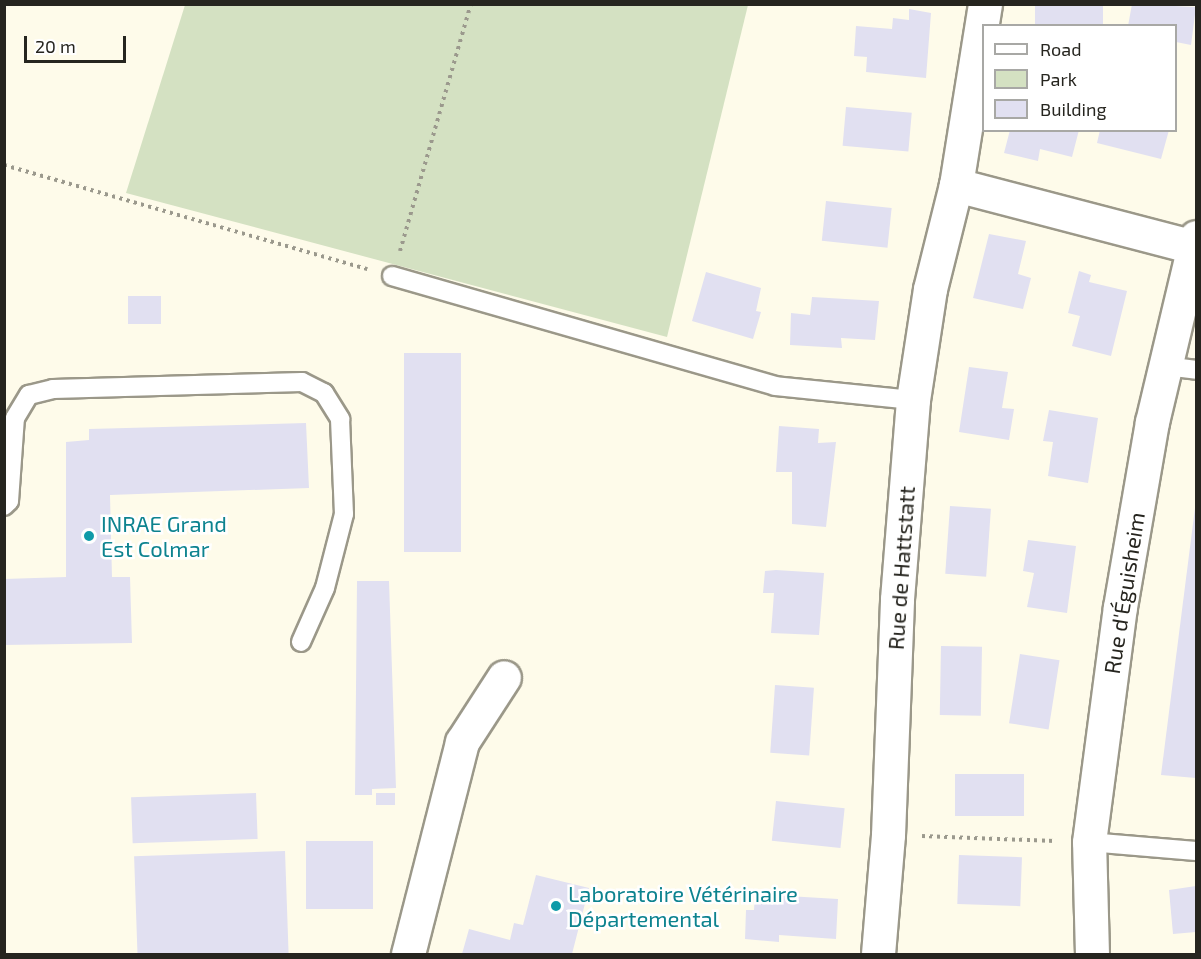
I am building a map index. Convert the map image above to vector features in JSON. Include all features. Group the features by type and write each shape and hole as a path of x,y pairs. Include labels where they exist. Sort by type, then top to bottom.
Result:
{"street":[{"name":"Rue de Hattstatt","path":"878,954 888,835 897,599 913,400 930,289 956,185 985,4"},
{"path":"956,185 1195,242"},
{"name":"Rue d'Éguisheim","path":"1092,954 1089,842 1120,607 1181,368 1195,242"},
{"path":"408,954 462,742 504,677"}],"lane":[{"path":"392,276 775,386 913,400"},
{"path":"4,506 9,501 15,418 29,395 53,389 302,382 324,393 340,419 344,514 325,588 301,642"},
{"path":"1089,842 1197,850"}],"path":[{"path":"4,165 392,276 471,4"},
{"path":"888,835 1089,842"}],"green space":[{"path":"185,5 748,5 667,337 126,193"}],"building":[{"path":"1035,4 1103,4 1103,24 1035,24"},
{"path":"1132,4 1196,7 1191,45 1177,42 1177,24 1128,24"},
{"path":"909,9 931,13 926,78 866,72 867,57 854,56 856,26 892,29 893,18 909,20"},
{"path":"846,107 912,113 908,152 843,146"},
{"path":"1009,132 1078,132 1072,157 1040,149 1038,161 1004,153"},
{"path":"1100,132 1168,132 1161,159 1097,143"},
{"path":"826,201 892,208 887,248 822,241"},
{"path":"989,234 1026,241 1018,274 1031,278 1023,309 973,298"},
{"path":"1079,271 1091,275 1089,282 1127,291 1111,356 1072,346 1080,316 1068,313"},
{"path":"706,272 761,288 756,311 761,312 753,339 692,321"},
{"path":"128,296 161,296 161,324 128,324"},
{"path":"812,297 879,301 875,340 841,338 842,348 790,345 791,313 810,315"},
{"path":"404,353 461,353 461,552 404,552"},
{"path":"969,367 1008,372 1002,408 1014,409 1009,440 959,432"},
{"path":"1049,410 1098,418 1088,483 1048,476 1053,442 1043,441"},
{"name":"INRAE Grand Est Colmar","path":"306,423 309,488 110,495 112,577 130,577 132,643 4,645 4,579 66,577 66,442 89,440 89,429"},
{"path":"779,426 819,429 818,443 836,442 826,527 792,524 792,472 776,472"},
{"path":"950,506 991,509 986,577 945,574"},
{"path":"1196,508 1196,778 1161,775"},
{"path":"1028,540 1076,546 1067,613 1027,607 1034,573 1023,571"},
{"path":"765,571 824,573 819,635 771,633 774,593 763,593"},
{"path":"357,581 389,581 396,788 372,789 372,795 355,795"},
{"path":"941,646 982,647 981,716 940,715"},
{"path":"1020,654 1060,660 1049,729 1009,723"},
{"path":"775,685 814,688 809,756 770,753"},
{"path":"955,774 1024,774 1024,816 955,816"},
{"path":"256,793 258,839 133,843 131,797"},
{"path":"376,793 395,793 395,805 376,805"},
{"path":"776,801 845,808 840,848 772,841"},
{"path":"306,841 373,841 373,909 306,909"},
{"path":"285,851 289,954 138,954 134,856"},
{"path":"959,855 1022,857 1020,906 957,904"},
{"name":"Laboratoire Vétérinaire Départemental","path":"536,875 589,888 572,954 462,954 469,929 510,940 514,923 523,925"},
{"path":"1196,886 1196,932 1173,934 1169,890"},
{"path":"755,894 838,899 836,939 779,935 779,942 745,939 746,910 754,910"}],"place":[{"name":"INRAE Grand Est Colmar","path":"89,536"},
{"name":"Laboratoire Vétérinaire Départemental","path":"556,906"}]}
